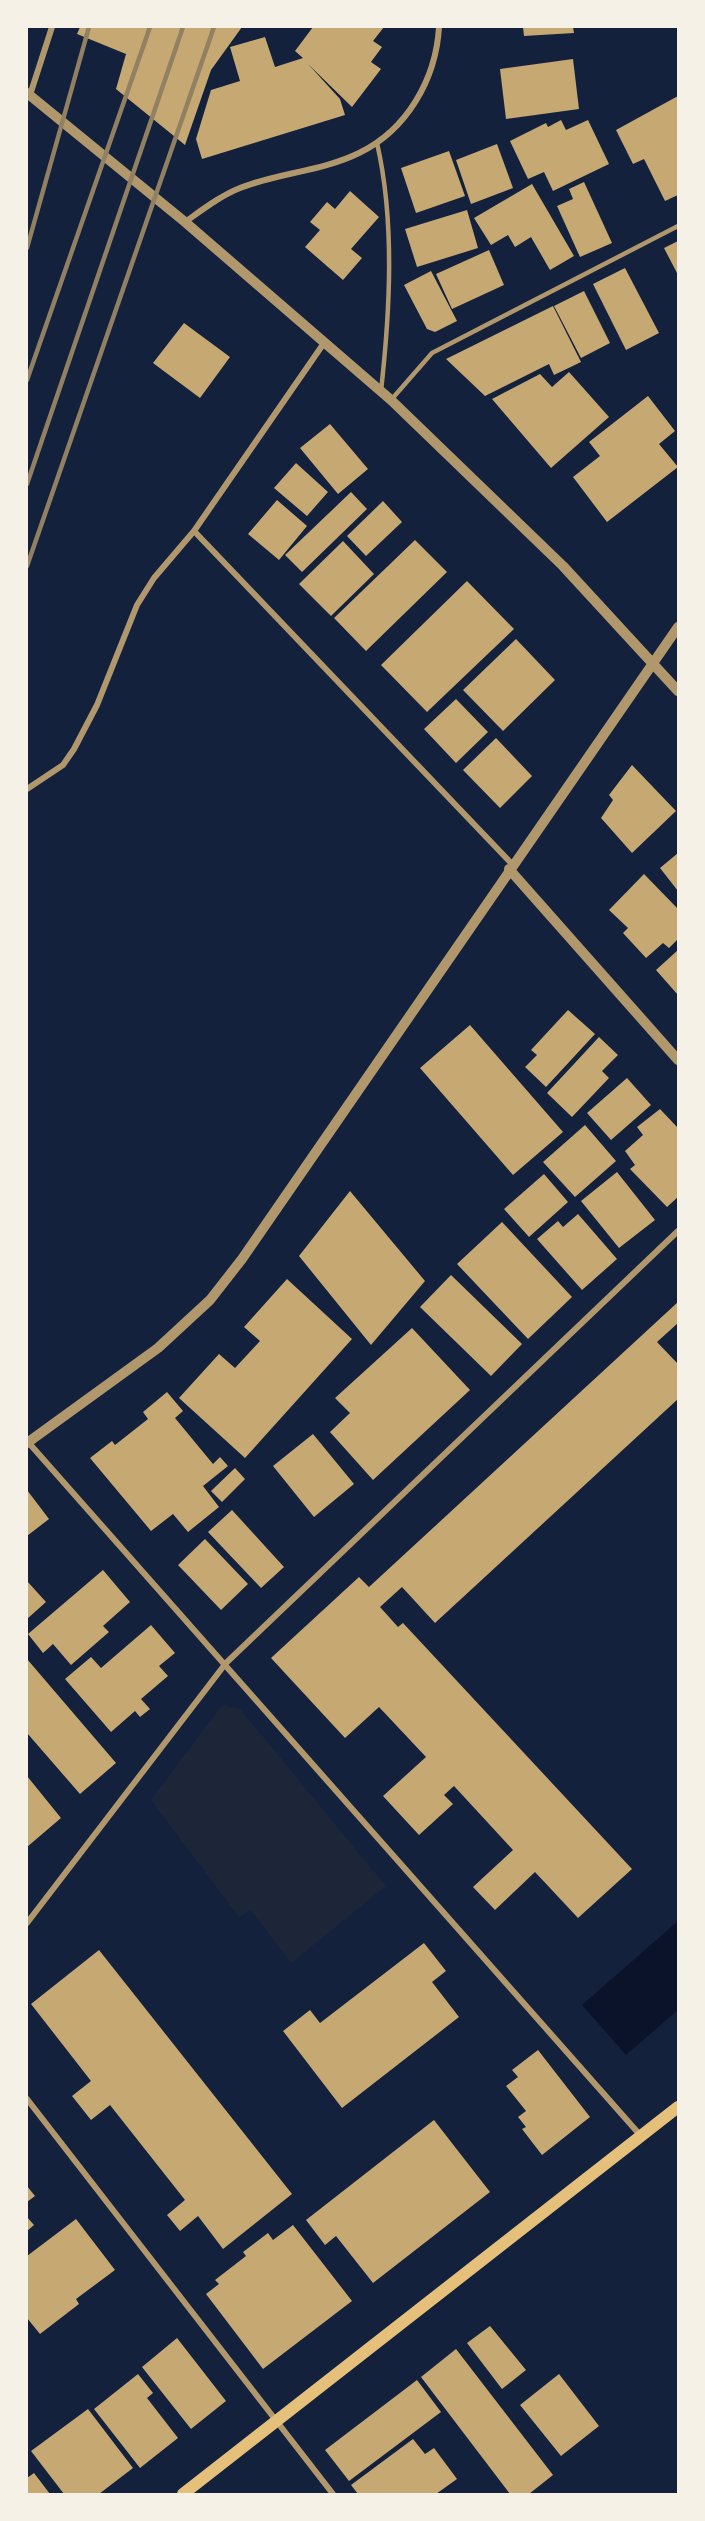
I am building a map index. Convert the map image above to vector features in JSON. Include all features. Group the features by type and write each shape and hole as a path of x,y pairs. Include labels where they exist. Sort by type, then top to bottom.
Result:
{"main road":[{"path":"183,2494 678,2107"}],"street":[{"path":"52,27 28,94 185,222 391,400 563,566 678,691"},
{"path":"185,222 239,188 358,154 377,143 414,105 429,77 439,27"},
{"path":"27,789 63,765 74,749 96,705 137,605 154,578 194,531 324,343"},
{"path":"194,531 511,866 678,1060"},
{"path":"641,2136 226,1663 28,1443 158,1348 210,1300 242,1259 678,627"},
{"path":"27,1923 226,1663 678,1231"},
{"path":"27,2099 333,2494"}],"lane":[{"path":"377,143 383,171 390,301 381,392"},
{"path":"391,400 432,353 678,226"}],"shaded area":[{"path":"222,1705 240,1709 386,1886 291,1963 251,1910 239,1917 151,1800"},
{"path":"678,1921 678,2010 626,2055 582,2005"}],"building":[{"path":"80,27 242,27 211,70 185,145 116,89 126,54 77,34"},
{"path":"313,27 384,27 373,41 382,47 371,62 381,69 352,107 308,64 340,99 345,115 202,159 196,139 211,90 240,81 230,47 265,37 275,67 303,58 295,51"},
{"path":"523,27 573,27 574,33 524,36"},
{"path":"573,59 579,109 506,119 500,69"},
{"path":"678,96 678,195 665,201 644,159 633,164 616,130"},
{"path":"561,120 566,130 588,120 609,164 553,191 544,172 528,179 510,141 546,123 548,127"},
{"path":"497,144 513,188 471,204 456,160"},
{"path":"449,151 465,196 416,213 401,168"},
{"path":"584,182 612,243 580,257 557,206 573,199 569,189"},
{"path":"532,184 574,256 550,270 531,237 515,247 508,235 491,245 474,218"},
{"path":"350,191 379,217 351,249 362,258 343,280 305,247 320,230 310,222 327,202 335,209"},
{"path":"467,210 478,248 417,267 405,229"},
{"path":"678,241 678,275 664,248"},
{"path":"489,250 504,285 452,309 436,274"},
{"path":"625,268 659,333 626,350 593,284"},
{"path":"431,271 457,321 435,332 427,329 404,285"},
{"path":"584,291 610,343 581,358 554,306"},
{"path":"553,306 581,362 554,375 549,364 485,396 446,359"},
{"path":"184,323 230,357 200,398 153,363"},
{"path":"569,372 609,417 551,468 492,399 540,374 552,387"},
{"path":"648,396 675,431 659,444 678,467 607,522 573,477 600,456 589,442"},
{"path":"330,424 368,469 338,494 300,448"},
{"path":"296,463 328,492 307,516 274,488"},
{"path":"351,492 367,509 302,572 285,555"},
{"path":"277,500 307,526 279,560 248,534"},
{"path":"383,501 402,522 366,556 347,536"},
{"path":"415,540 447,572 366,651 334,618"},
{"path":"343,541 374,574 331,616 299,584"},
{"path":"467,581 514,629 427,712 381,665"},
{"path":"516,639 555,680 503,731 463,690"},
{"path":"456,699 488,732 456,763 424,729"},
{"path":"496,738 532,776 500,808 463,770"},
{"path":"632,765 676,811 632,853 601,818 613,800 609,795"},
{"path":"678,853 678,891 660,868"},
{"path":"644,874 678,909 678,939 669,948 663,943 646,958 623,933 628,928 609,910"},
{"path":"678,950 678,995 656,970"},
{"path":"568,1010 595,1034 546,1087 525,1067 537,1055 531,1050"},
{"path":"470,1025 563,1132 513,1175 420,1068"},
{"path":"599,1037 618,1055 602,1071 609,1078 572,1117 547,1093"},
{"path":"627,1078 651,1105 611,1140 587,1113"},
{"path":"660,1109 678,1128 678,1197 667,1207 630,1169 635,1165 625,1151 643,1135 637,1127"},
{"path":"585,1125 616,1161 575,1197 543,1162"},
{"path":"617,1172 655,1220 619,1248 581,1201"},
{"path":"544,1174 568,1202 529,1237 504,1209"},
{"path":"350,1191 425,1281 371,1345 299,1256"},
{"path":"578,1214 617,1259 582,1290 537,1239 558,1221 563,1227"},
{"path":"502,1222 572,1297 528,1339 457,1264"},
{"path":"451,1275 522,1344 491,1376 420,1307"},
{"path":"287,1279 352,1339 245,1458 179,1398 219,1354 235,1368 260,1341 244,1327"},
{"path":"678,1302 678,1323 657,1342 678,1364 678,1399 435,1623 402,1587 380,1607 398,1627 403,1623 632,1869 578,1918 535,1872 495,1910 473,1887 513,1850 454,1786 444,1795 453,1804 419,1835 383,1796 426,1757 379,1707 345,1738 271,1658 359,1577 369,1587"},
{"path":"412,1328 470,1390 373,1480 330,1432 350,1413 335,1398"},
{"path":"167,1392 183,1411 175,1418 213,1464 220,1457 228,1466 203,1486 219,1507 188,1532 173,1514 151,1531 90,1458 112,1441 115,1445 148,1419 143,1412"},
{"path":"313,1434 354,1484 314,1517 273,1466"},
{"path":"235,1468 245,1479 222,1502 211,1491"},
{"path":"27,1490 49,1519 27,1536"},
{"path":"232,1510 284,1567 261,1588 208,1532"},
{"path":"205,1539 248,1584 221,1610 178,1565"},
{"path":"103,1570 130,1602 103,1626 109,1632 71,1665 53,1644 43,1653 28,1634"},
{"path":"27,1581 46,1602 27,1619"},
{"path":"151,1625 175,1653 159,1666 168,1676 141,1699 150,1709 140,1717 135,1711 111,1732 65,1679 91,1657 101,1668"},
{"path":"27,1659 116,1763 80,1794 27,1733"},
{"path":"27,1776 61,1818 27,1847"},
{"path":"424,1943 446,1971 432,1982 459,2017 342,2108 283,2031 310,2010 320,2023"},
{"path":"99,1950 292,2194 223,2249 198,2216 180,2231 167,2215 185,2200 110,2105 91,2120 72,2096 91,2081 31,2004"},
{"path":"538,2050 590,2117 542,2155 522,2129 526,2127 518,2117 526,2111 506,2086 518,2077 512,2070"},
{"path":"434,2120 490,2192 373,2283 336,2236 325,2245 306,2220"},
{"path":"27,2186 35,2196 27,2202"},
{"path":"27,2217 34,2225 27,2231"},
{"path":"76,2219 115,2270 76,2299 79,2304 40,2334 27,2318 27,2256"},
{"path":"293,2225 352,2301 263,2369 206,2294 219,2284 215,2280 246,2256 243,2252 268,2233 273,2240"},
{"path":"490,2326 526,2370 502,2389 467,2343"},
{"path":"177,2338 226,2401 191,2429 142,2367"},
{"path":"456,2349 553,2475 529,2494 510,2494 421,2377"},
{"path":"138,2374 153,2393 147,2398 178,2438 140,2468 94,2409"},
{"path":"559,2374 599,2426 561,2456 520,2405"},
{"path":"417,2380 441,2412 349,2481 325,2450"},
{"path":"88,2409 133,2468 99,2494 64,2494 31,2451"},
{"path":"413,2439 425,2454 434,2448 457,2479 436,2494 358,2494 351,2485"},
{"path":"34,2473 50,2494 27,2494 27,2478"}],"railway":[{"path":"27,248 89,27"},
{"path":"27,380 150,27"},
{"path":"27,484 183,27"},
{"path":"27,566 214,27"}]}
